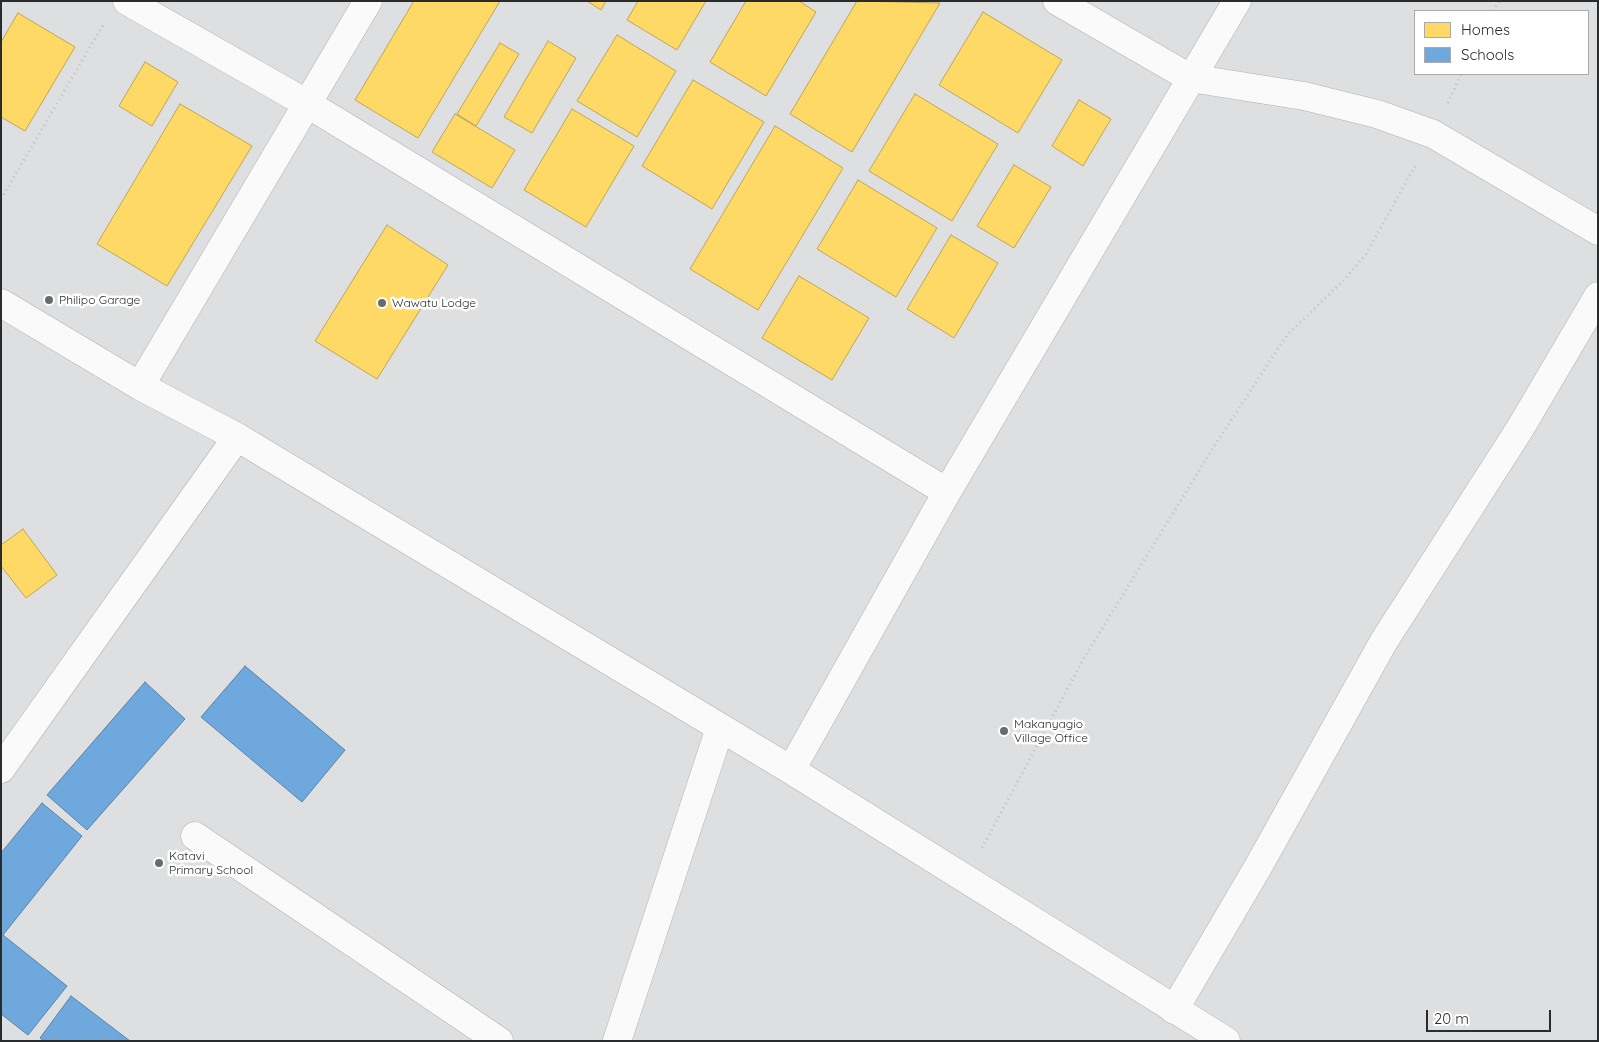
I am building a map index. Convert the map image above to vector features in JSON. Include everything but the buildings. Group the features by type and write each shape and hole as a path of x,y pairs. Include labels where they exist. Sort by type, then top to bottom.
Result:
{"street":[{"path":"140,386 368,1"},
{"path":"1057,1 1190,78 1304,96 1377,114 1433,134 1598,231"},
{"path":"791,770 947,492 1237,1"},
{"path":"117,10 306,104 947,492"},
{"path":"1174,1010 1258,867 1384,641 1521,427 1598,296"},
{"path":"1,302 140,386 237,437 791,770 1226,1041"},
{"path":"1,769 237,437"},
{"path":"617,1041 720,728"},
{"path":"195,836 499,1041"}],"path":[{"path":"1,199 117,10"},
{"path":"965,879 1084,658 1213,448 1287,335 1345,279 1366,254 1433,134"}],"place":[{"name":"Philipo Garage","path":"49,300"},
{"name":"Wawatu Lodge","path":"382,303"},
{"name":"Makanyagio Village Office","path":"1004,731"},
{"name":"Katavi Primary School","path":"159,863"}]}
